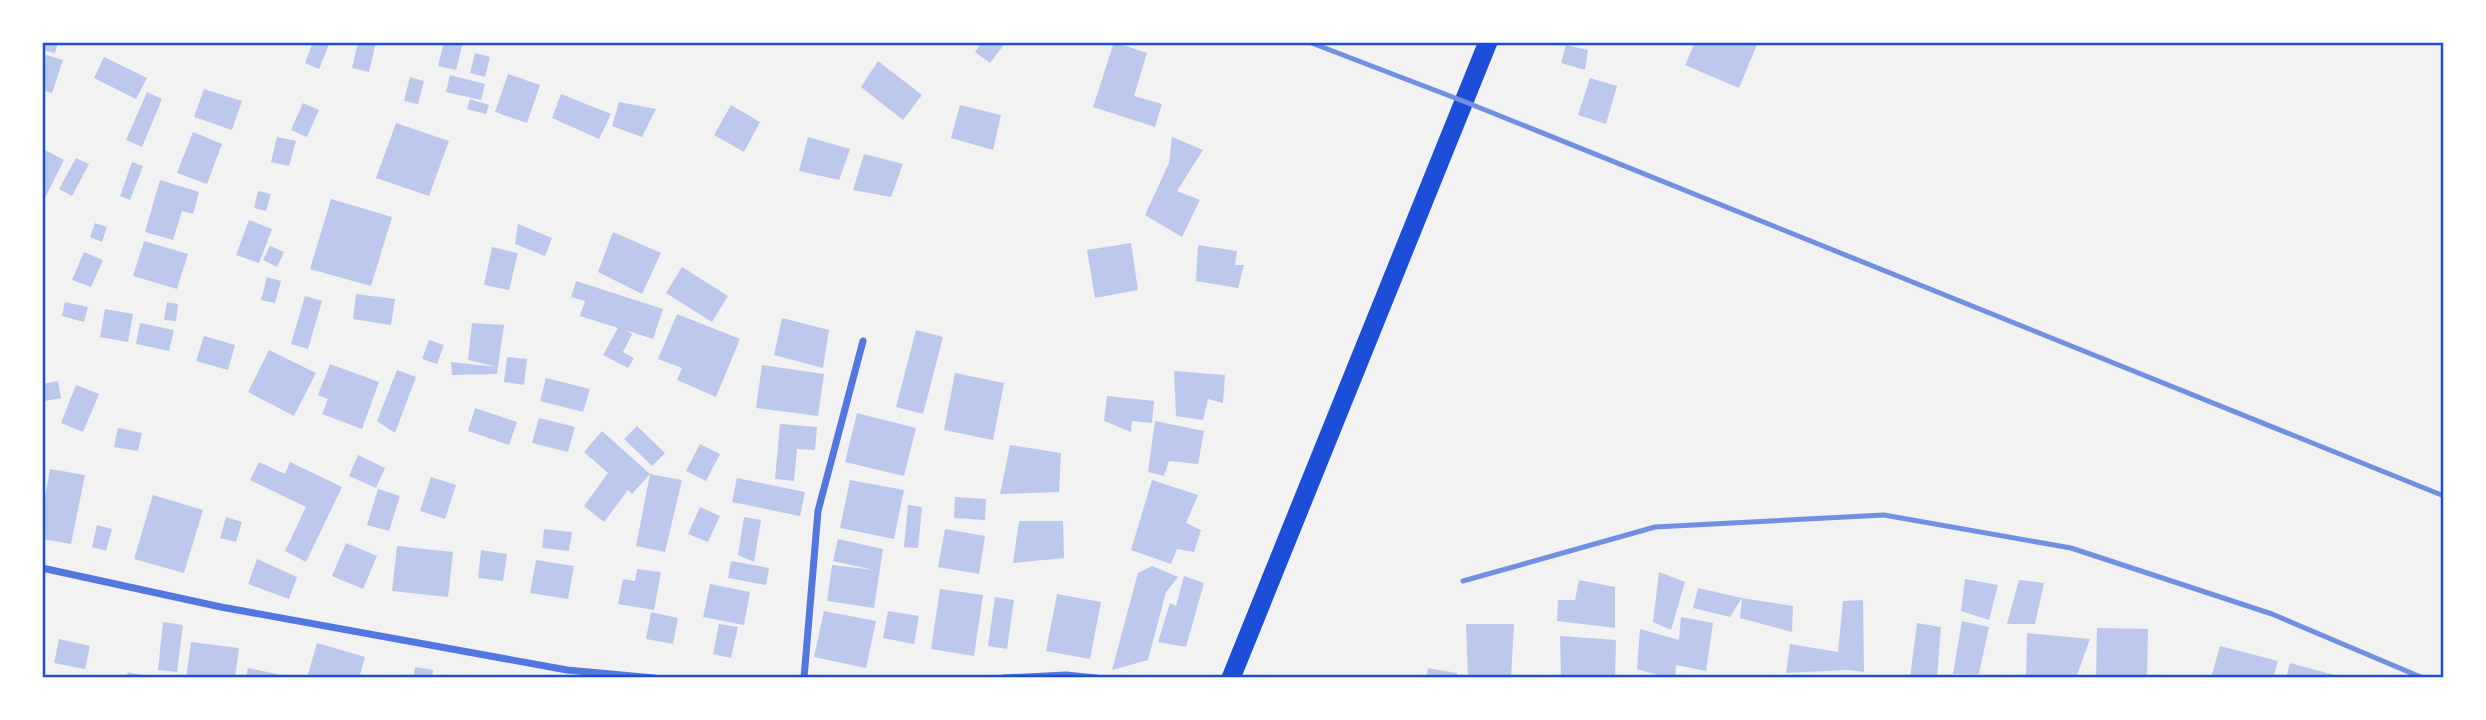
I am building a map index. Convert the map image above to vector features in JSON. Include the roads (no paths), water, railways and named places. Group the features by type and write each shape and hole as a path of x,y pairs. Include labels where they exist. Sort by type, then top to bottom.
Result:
{"highway":[{"path":"1231,678 1488,42"}],"street":[{"path":"804,678 818,511 863,341"},
{"path":"42,568 221,607 567,670 654,678"},
{"path":"1003,678 1066,675 1096,678"}],"railway":[{"path":"1309,42 1463,101 2444,496"},
{"path":"1463,581 1655,527 1884,515 2071,548 2272,614 2423,678"}]}
